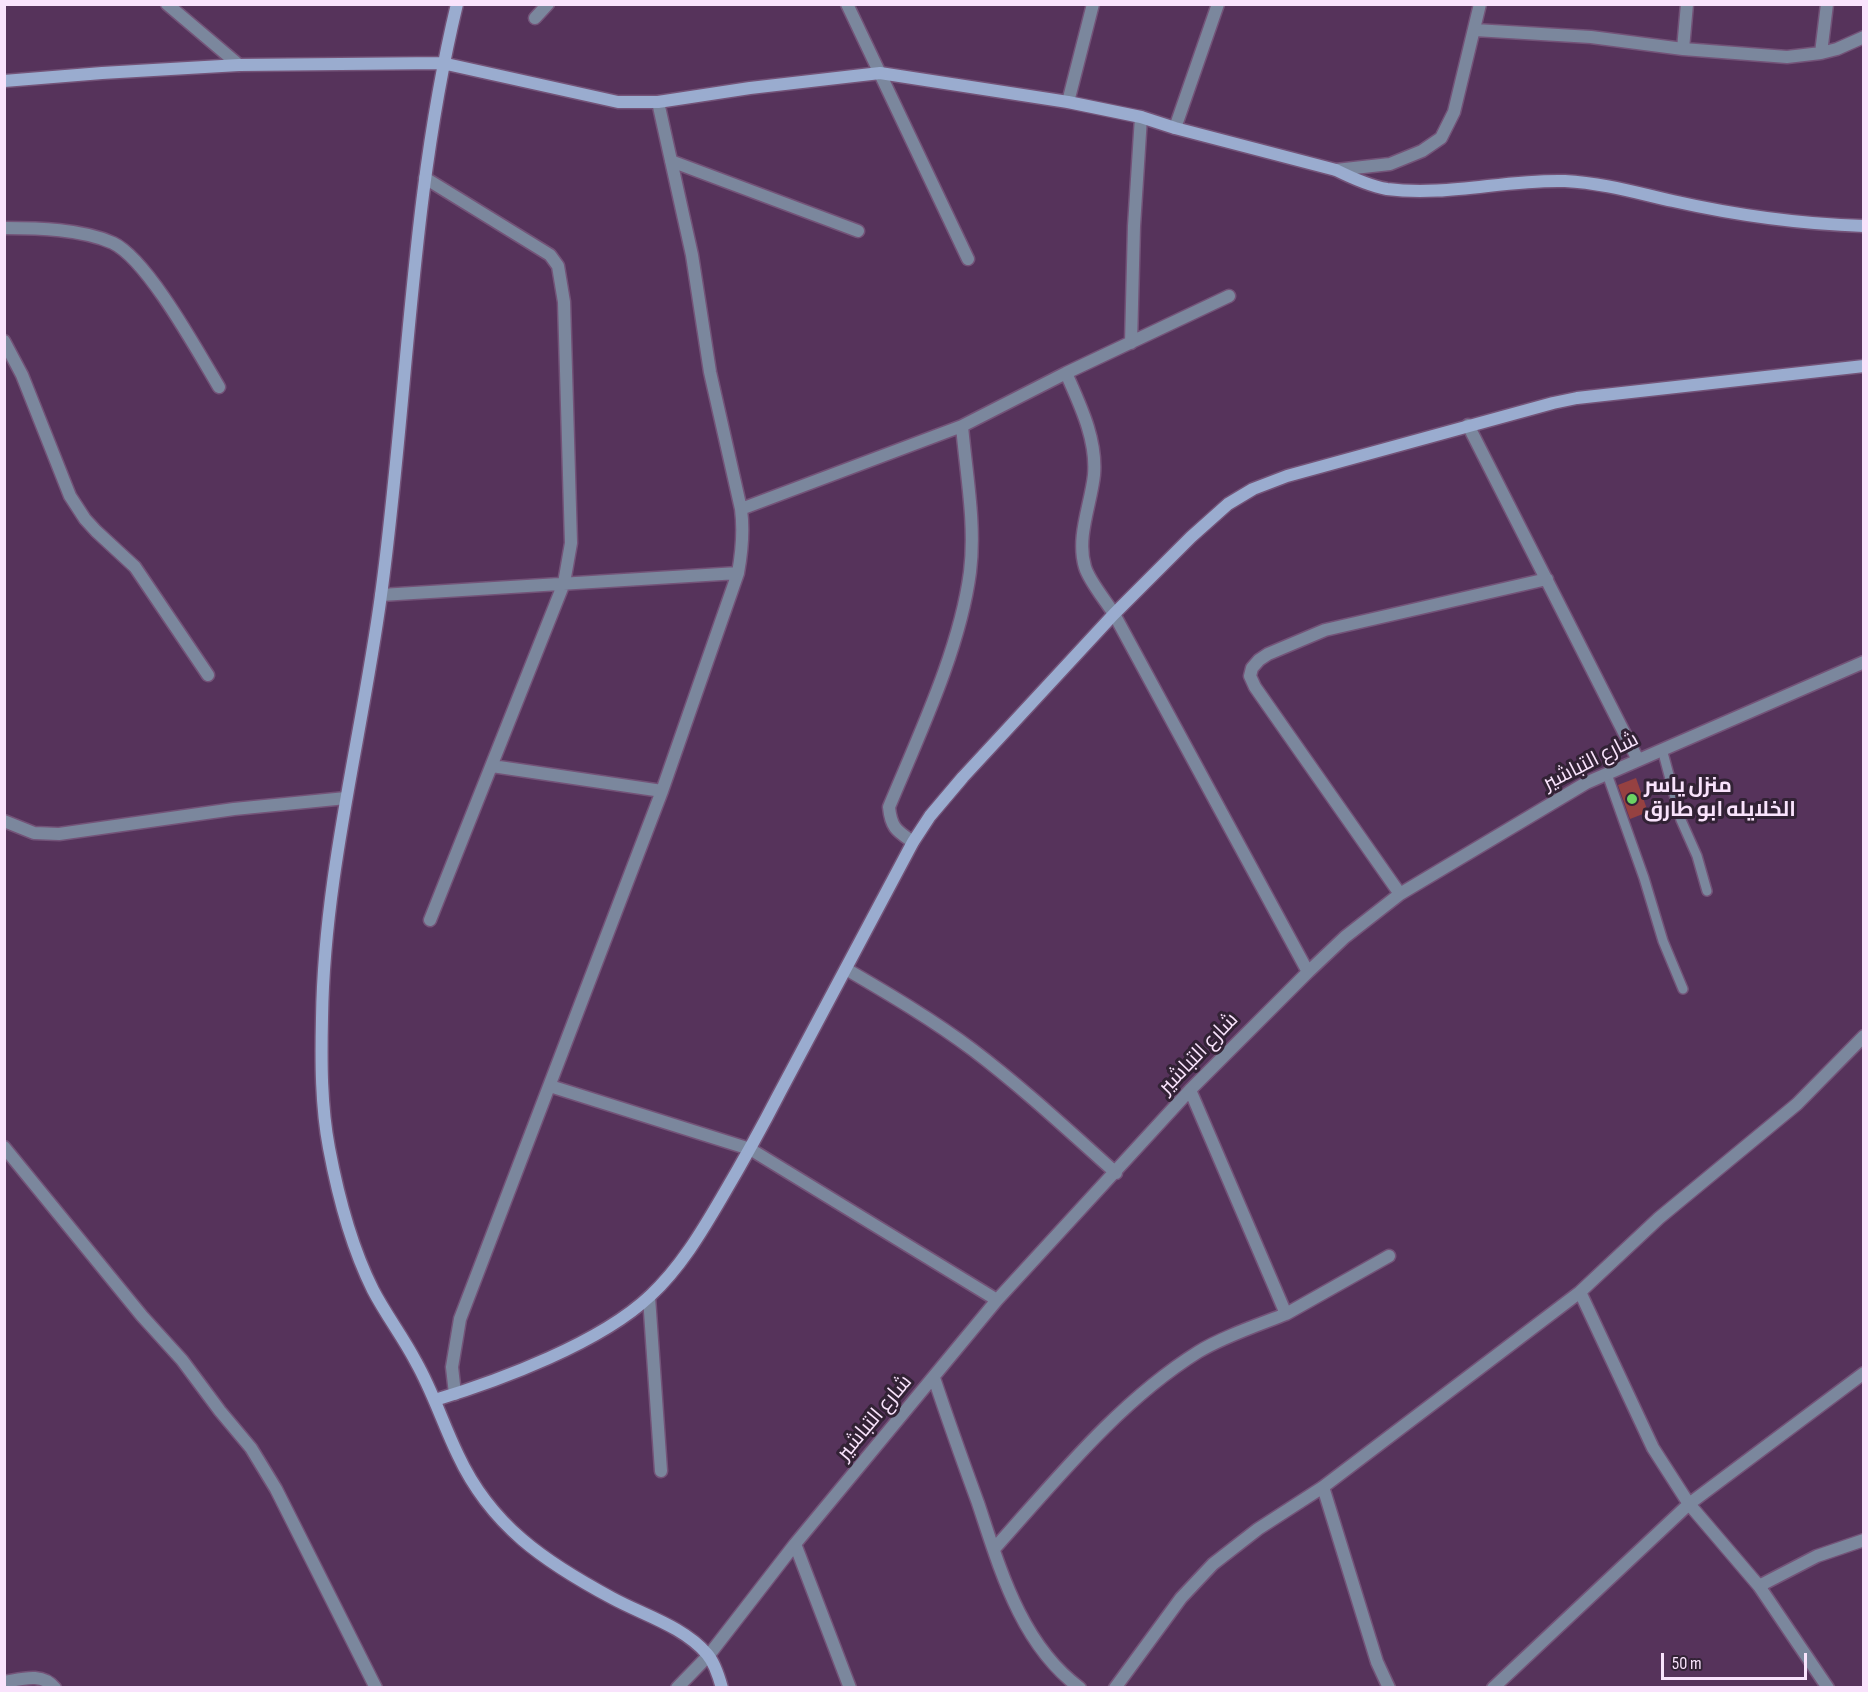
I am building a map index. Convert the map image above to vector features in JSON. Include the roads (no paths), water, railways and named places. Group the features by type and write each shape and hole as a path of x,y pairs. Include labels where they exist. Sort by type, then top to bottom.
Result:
{"street":[{"path":"167,4 239,65"},
{"path":"457,4 442,63 425,178 381,595 332,882 322,969 321,1065 328,1143 339,1194 354,1246 373,1289 416,1362 435,1400 457,1454 473,1485 487,1505 526,1544 567,1572 614,1599 677,1629 709,1655 722,1688"},
{"path":"535,18 548,4"},
{"path":"848,4 968,259"},
{"path":"1068,102 1093,4"},
{"path":"1175,128 1218,4"},
{"path":"1336,170 1390,164 1422,152 1441,138 1454,112 1480,4"},
{"path":"1683,49 1687,4"},
{"path":"1821,53 1827,4"},
{"path":"1475,30 1591,37 1683,49 1786,57 1837,49 1863,37"},
{"path":"4,81 102,72 239,65 442,63 618,102 657,102 750,88 880,74 1068,102 1141,117 1336,170 1386,189 1427,190 1501,183 1566,181 1626,188 1673,201 1760,216 1834,225 1863,226"},
{"path":"455,1394 452,1366 460,1319 662,791 738,573 744,531 741,509 710,372 692,255 657,102"},
{"path":"1131,343 1134,226 1141,117"},
{"path":"671,161 858,231"},
{"path":"425,178 550,255 558,266 564,302 571,543 564,583 430,920"},
{"path":"4,228 59,231 100,239 122,249 139,265 158,289 219,387"},
{"path":"741,509 962,426 1066,373 1228,296"},
{"path":"4,340 22,375 70,496 85,519 135,567 208,675"},
{"path":"435,1400 576,1345 620,1319 649,1297 673,1272 699,1235 750,1149 914,842 945,797 1114,614 1191,537 1228,504 1253,489 1287,476 1468,425 1577,398 1863,366"},
{"path":"1066,373 1084,413 1092,444 1094,473 1081,548 1085,568 1114,614 1308,972"},
{"path":"1468,425 1638,760"},
{"path":"914,842 896,831 889,807 948,659 970,572 972,524 962,426"},
{"path":"381,595 738,573"},
{"path":"1400,894 1255,687 1250,676 1252,668 1268,654 1325,630 1547,579"},
{"name":"شارع التباشير","path":"677,1688 709,1655 795,1544 997,1300 1190,1090 1345,937 1400,894 1586,783 1863,662"},
{"path":"492,766 662,791"},
{"path":"4,821 34,833 59,834 234,809 346,798"},
{"path":"846,969 936,1023 974,1051 1050,1113 1116,1173"},
{"path":"1115,1688 1181,1598 1213,1564 1258,1529 1323,1487 1580,1292 1659,1218 1797,1104 1863,1036"},
{"path":"550,1086 750,1149 997,1300"},
{"path":"1190,1090 1286,1314"},
{"path":"4,1147 142,1316 182,1360 251,1448 276,1489 376,1688"},
{"path":"994,1549 1101,1432 1161,1379 1199,1351 1286,1314 1389,1256"},
{"path":"1580,1292 1653,1448 1689,1504 1759,1586 1828,1688"},
{"path":"649,1297 661,1471"},
{"path":"1493,1688 1689,1504 1863,1372"},
{"path":"934,1378 1012,1599 1035,1639 1053,1663 1080,1688"},
{"path":"1323,1487 1377,1662 1389,1688"},
{"path":"1759,1586 1817,1556 1863,1540"},
{"path":"795,1544 850,1688"},
{"path":"4,1682 39,1677 47,1679 55,1688"}],"lane":[{"path":"1662,749 1681,820 1697,856 1707,891"},
{"path":"1607,774 1644,878 1663,941 1683,989"}],"place":[{"name":"منزل ياسر الخلايله ابو طارق","path":"1632,799"}]}
